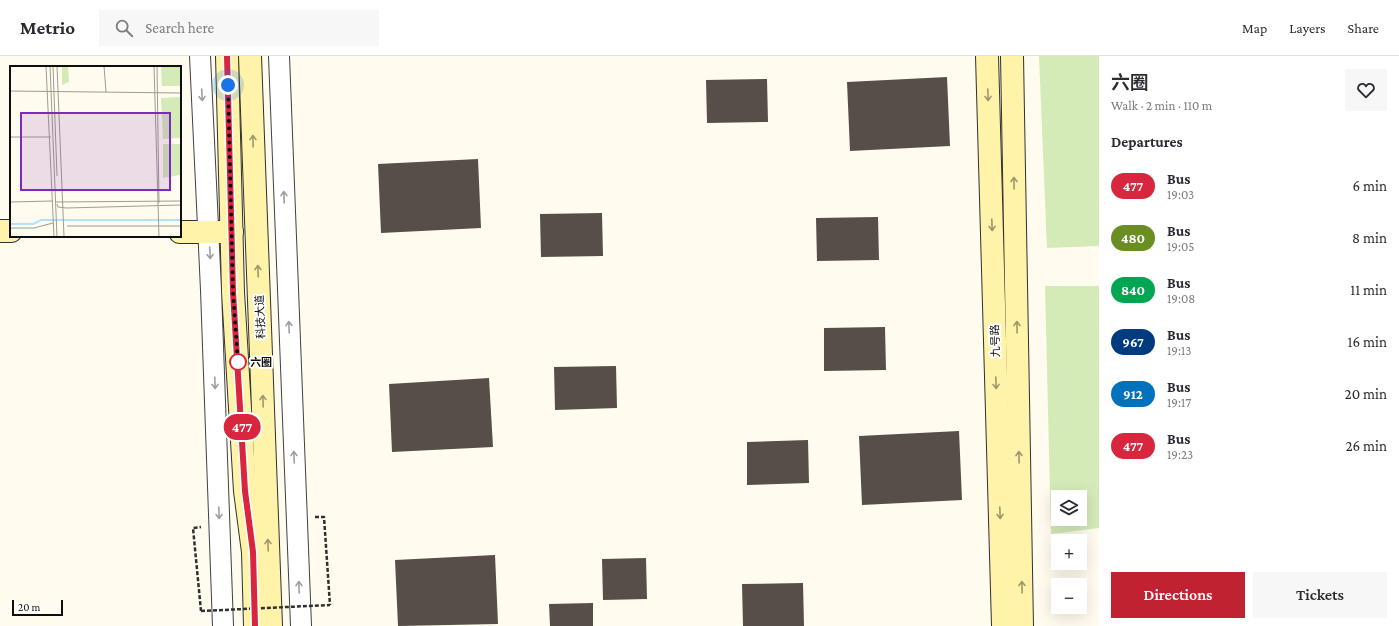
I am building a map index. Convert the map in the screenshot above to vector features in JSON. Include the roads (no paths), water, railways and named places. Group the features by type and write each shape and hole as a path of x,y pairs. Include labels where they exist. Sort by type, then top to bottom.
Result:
{"street":[{"path":"200,56 209,232 223,626"},
{"path":"227,56 233,292 245,491 253,552 255,626"},
{"name":"科技大道","path":"250,56 271,626"},
{"path":"279,56 301,626"},
{"name":"九号路","path":"987,56 1003,626"},
{"name":"九号路","path":"1012,56 1022,626"},
{"path":"181,232 232,232"}],"place":[{"name":"六圈","path":"238,362"}]}
